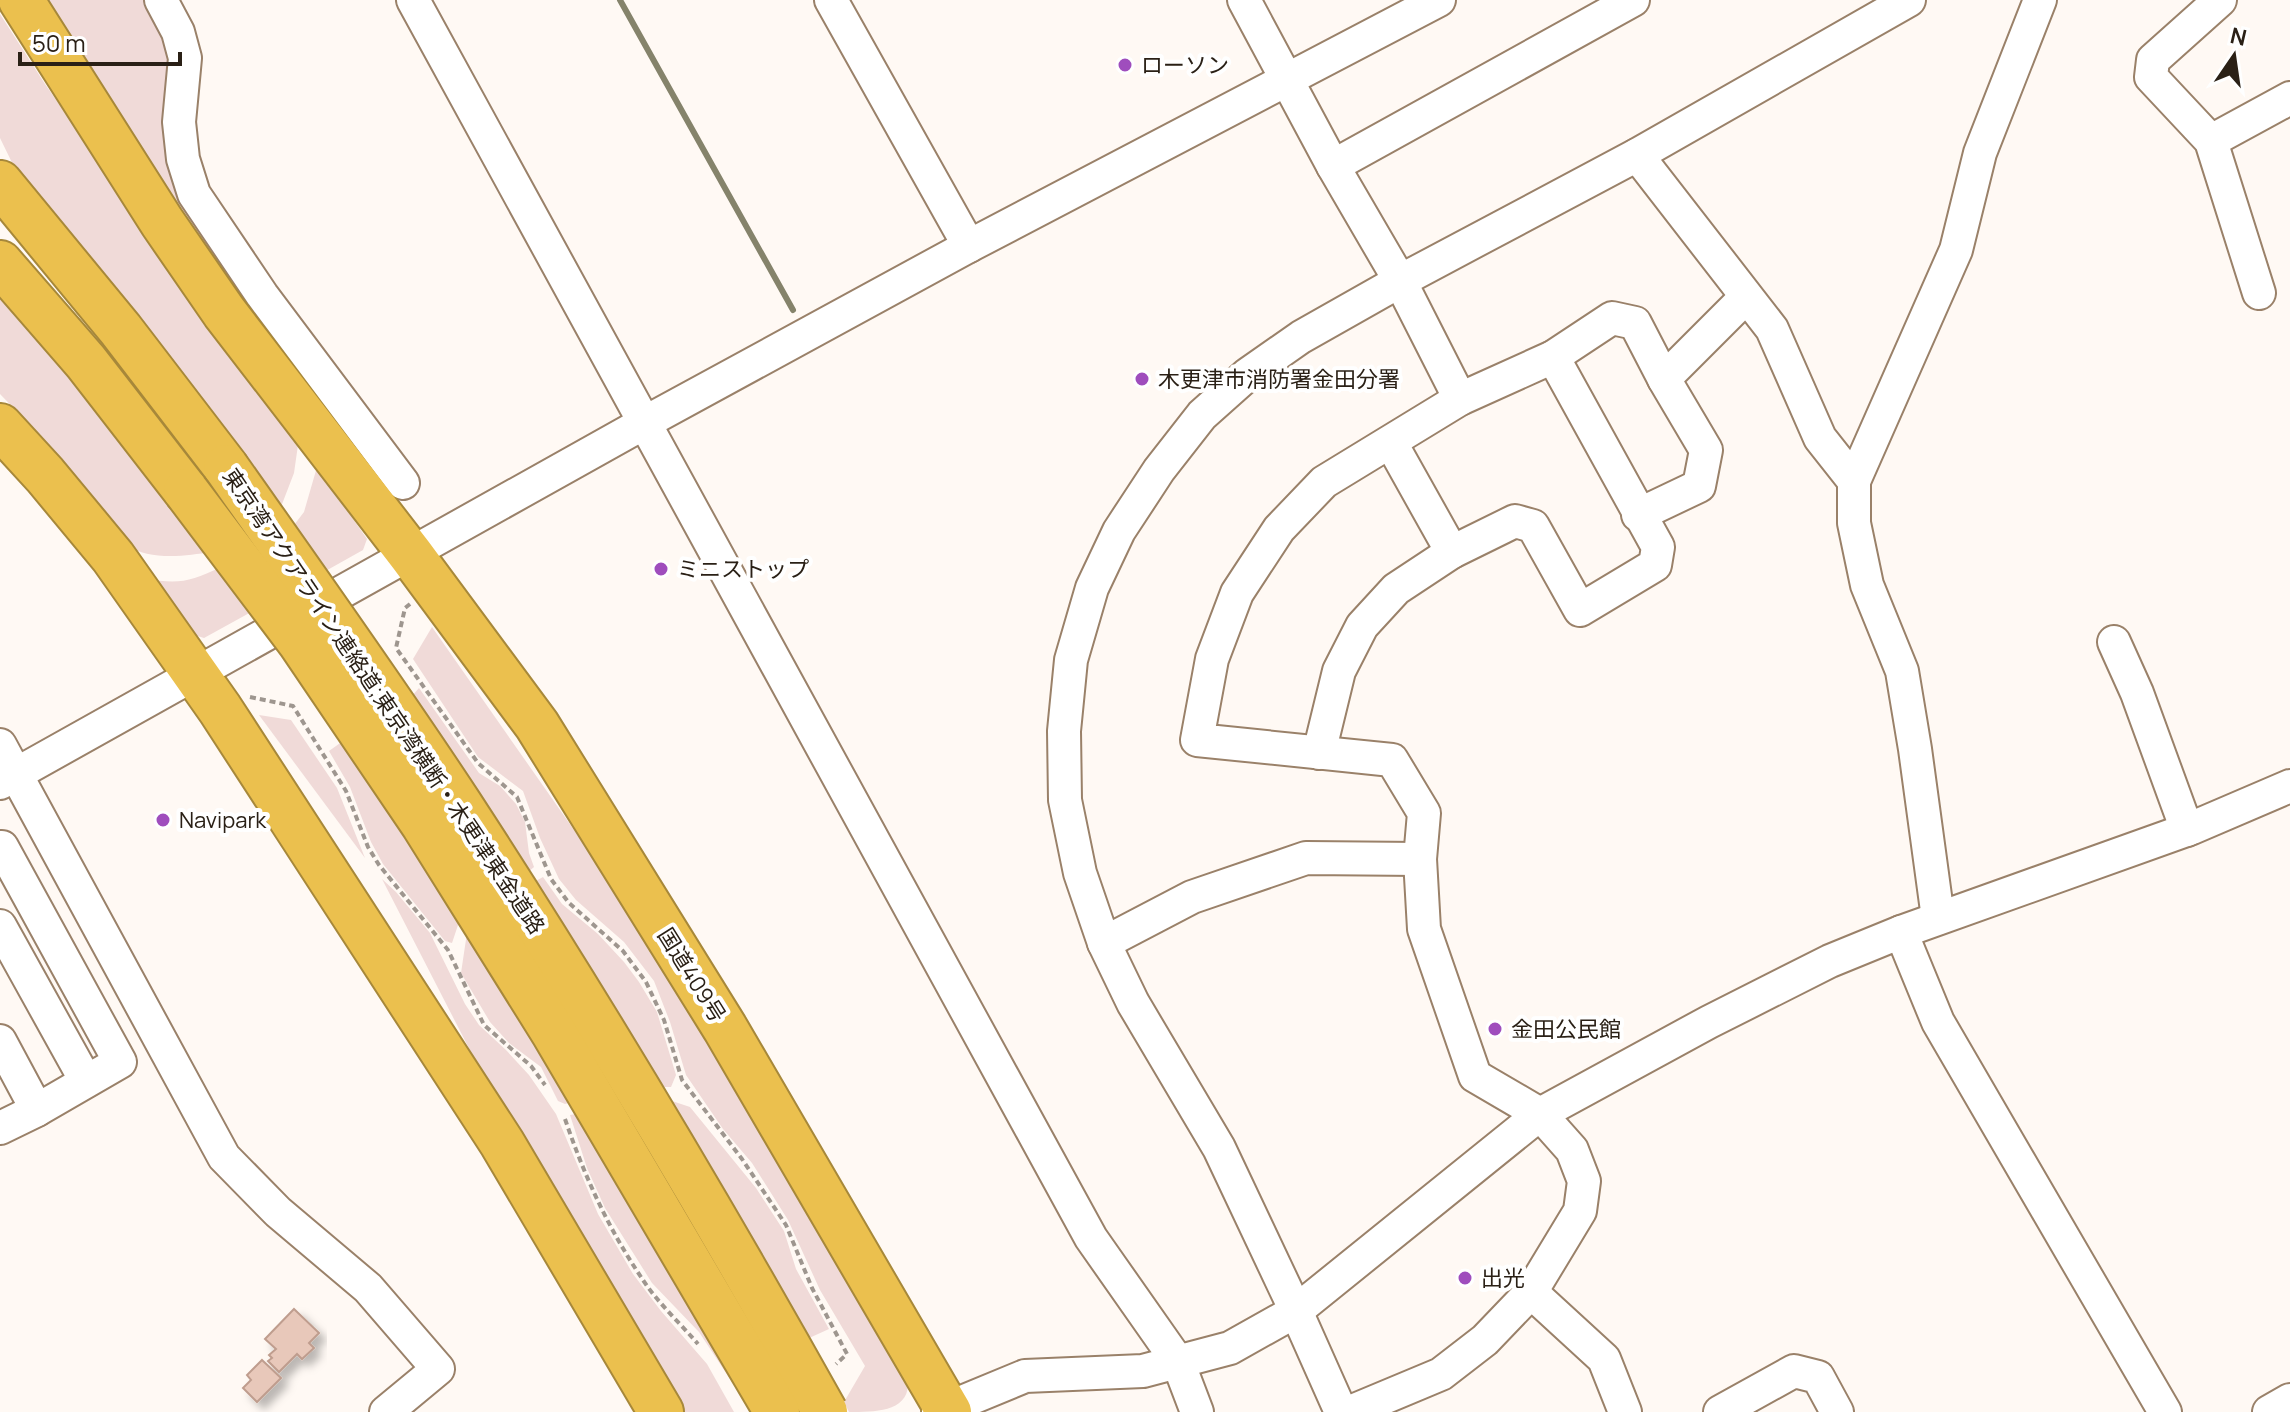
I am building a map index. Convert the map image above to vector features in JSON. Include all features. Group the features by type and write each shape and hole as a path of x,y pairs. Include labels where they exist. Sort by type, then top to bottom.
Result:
{"highway":[{"name":"国道409号","path":"21,0 162,222 224,312 423,570 537,725 725,1028 944,1411"},
{"name":"東京湾アクアライン連絡道;東京湾横断・木更津東金道路","path":"0,183 121,330 226,467 459,804 592,1012 764,1301 825,1412"},
{"name":"東京湾アクアライン連絡道;東京湾横断・木更津東金道路","path":"0,263 86,362 300,642 424,825 554,1033 777,1412"},
{"path":"0,426 113,557 196,673 502,1143 661,1412"}],"street":[{"path":"161,0 178,32 185,58 179,122 183,159 194,194 262,295 403,483"},
{"path":"413,0 1091,1238 1178,1362 1197,1412"},
{"path":"831,0 969,246"},
{"path":"1244,0 1333,166 1400,281 1460,399"},
{"path":"8,778 196,673 423,570 644,423 969,246 1439,0"},
{"path":"1333,166 1633,0"},
{"path":"1341,1412 1219,1148 1133,1003 1104,943 1080,873 1065,800 1064,731 1071,660 1092,588 1119,531 1159,470 1202,415 1248,374 1301,337 1637,155 1909,0"},
{"path":"1938,918 1902,671 1867,585 1854,523 1854,481 1956,250 1980,153 2040,0"},
{"path":"2220,0 2153,60 2151,77 2211,141 2259,293"},
{"path":"2211,141 2290,98"},
{"path":"1637,155 1772,329 1820,438 1854,481"},
{"path":"1664,379 1746,297"},
{"path":"1350,1412 1441,1374 1485,1340 1531,1292 1580,1211 1584,1181 1572,1150 1540,1114 1475,1076 1424,929 1420,859 1424,813 1392,760 1197,740 1212,659 1237,593 1279,529 1324,482 1460,399 1553,357 1612,318 1635,323 1706,450 1699,486 1638,515"},
{"path":"1319,753 1339,671 1362,626 1396,589 1452,552 1515,521 1533,526 1580,610 1655,565 1658,547 1553,357"},
{"path":"1391,443 1452,552"},
{"path":"2114,642 2137,693 2187,830"},
{"path":"0,745 8,778 224,1157 278,1212 368,1288 438,1369 386,1412"},
{"path":"944,1411 1025,1376 1143,1371 1230,1348 1296,1311 1540,1114 1736,1008 1830,961 1901,932 2187,830 2290,786"},
{"path":"0,848 120,1062 0,1128"},
{"path":"1104,943 1192,897 1306,858 1420,859"},
{"path":"0,926 86,1081"},
{"path":"1901,932 1938,1022 2159,1410"},
{"path":"0,1041 37,1110"},
{"path":"1531,1292 1604,1359 1625,1412"},
{"path":"1720,1412 1794,1371 1818,1377 1837,1412"},
{"path":"2269,1412 2290,1400"}],"path":[{"path":"423,570 405,608 396,648 478,763 517,797 551,879 569,903 623,951 646,982 664,1020 682,1080 742,1159 786,1225 812,1288 847,1354 836,1364"},
{"path":"243,695 293,706 346,791 373,856 448,950 484,1025 531,1066 546,1087"},
{"path":"563,1111 599,1205 642,1279 700,1347"}],"shaded area":[{"path":"45,0 152,0 169,29 174,162 393,494 318,406 125,128"},
{"path":"0,14 45,84 298,445 294,473 279,512 20,179 0,138"},
{"path":"0,293 211,552 157,555 127,545 46,444 0,394"},
{"path":"317,467 367,539 363,550 322,573 291,529 304,512"},
{"path":"221,567 253,611 204,638 191,634 145,579 184,580"},
{"path":"432,627 602,870 702,1023 908,1385 902,1401 888,1409 849,1412 844,1402 865,1366 820,1290 788,1220 752,1163 723,1129 686,1075 654,981 624,942 576,900 559,879 523,791 478,757 413,659"},
{"path":"419,688 479,773 500,786 516,804 525,822 534,867 527,873 411,697"},
{"path":"259,715 291,720 337,788 365,858"},
{"path":"343,741 461,916 452,943 445,941 383,864 371,842 350,787 329,751"},
{"path":"543,877 562,904 598,934 639,982 657,1012 676,1075 671,1087 659,1087 534,882"},
{"path":"382,879 430,933 465,1004 479,1025 529,1075 556,1114 598,1214 633,1274 707,1364 734,1412 676,1412 475,1060"},
{"path":"468,926 576,1101 565,1104 558,1101 541,1067 509,1043 490,1022 461,973"},
{"path":"666,1099 690,1107 756,1188 784,1231 796,1269 829,1329 807,1339"},
{"path":"582,1113 740,1383 734,1385 699,1332 652,1283 605,1208 587,1168 570,1115"}],"building":[{"path":"294,1309 319,1333 309,1343 314,1348 302,1359 297,1354 279,1372 268,1361 272,1358 269,1355 276,1349 265,1339"},
{"path":"262,1360 281,1378 257,1402 243,1388 251,1380 247,1375"}],"waterway":[{"path":"620,0 793,310"}],"place":[{"name":"ローソン","path":"1125,65"},
{"name":"木更津市消防署金田分署","path":"1142,379"},
{"name":"ミニストップ","path":"661,569"},
{"name":"Navipark","path":"163,820"},
{"name":"金田公民館","path":"1495,1029"},
{"name":"出光","path":"1465,1278"}]}
